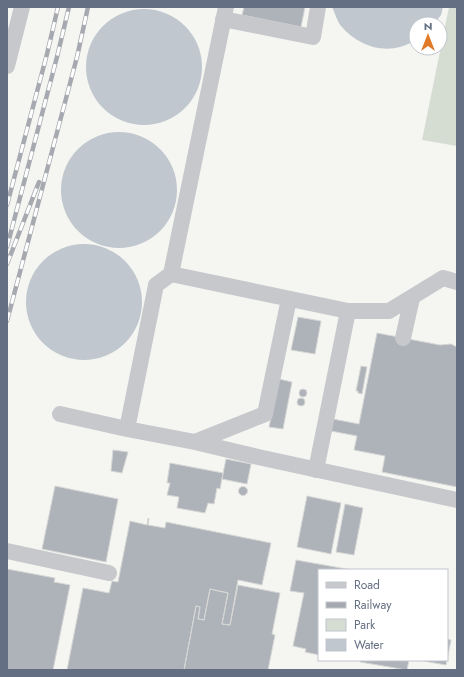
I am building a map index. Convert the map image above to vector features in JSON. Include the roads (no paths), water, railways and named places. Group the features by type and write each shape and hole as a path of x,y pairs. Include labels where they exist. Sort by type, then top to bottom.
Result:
{"lane":[{"path":"7,66 22,7"},
{"path":"127,429 156,285 171,274 225,13 313,37 318,7"},
{"path":"171,274 348,311 389,311 443,278 457,282"},
{"path":"403,338 412,298"},
{"path":"195,442 265,414 289,299"},
{"path":"316,470 348,311"},
{"path":"60,414 195,442 457,500"},
{"path":"7,551 109,573"}],"water":[{"path":"332,7 443,7 440,16 408,16 408,44 396,48 376,48 367,45 349,34 341,26"},
{"path":"144,9 155,10 166,14 185,26 197,45 201,56 201,78 197,89 185,108 166,120 155,124 144,125 133,124 122,120 103,108 91,89 87,78 86,67 87,56 91,45 103,26 122,14 133,10"},
{"path":"119,132 141,137 160,149 172,168 177,190 172,212 160,231 141,243 119,248 97,243 78,231 66,212 61,190 66,168 78,149 97,137"},
{"path":"84,244 106,249 125,261 137,280 142,302 137,324 125,343 106,355 84,360 62,355 43,343 31,324 26,302 31,280 43,261 62,249"}],"railway":[{"path":"7,205 58,7"},
{"path":"7,247 69,7"},
{"path":"7,321 77,57 88,7"},
{"path":"7,264 39,182"}]}
